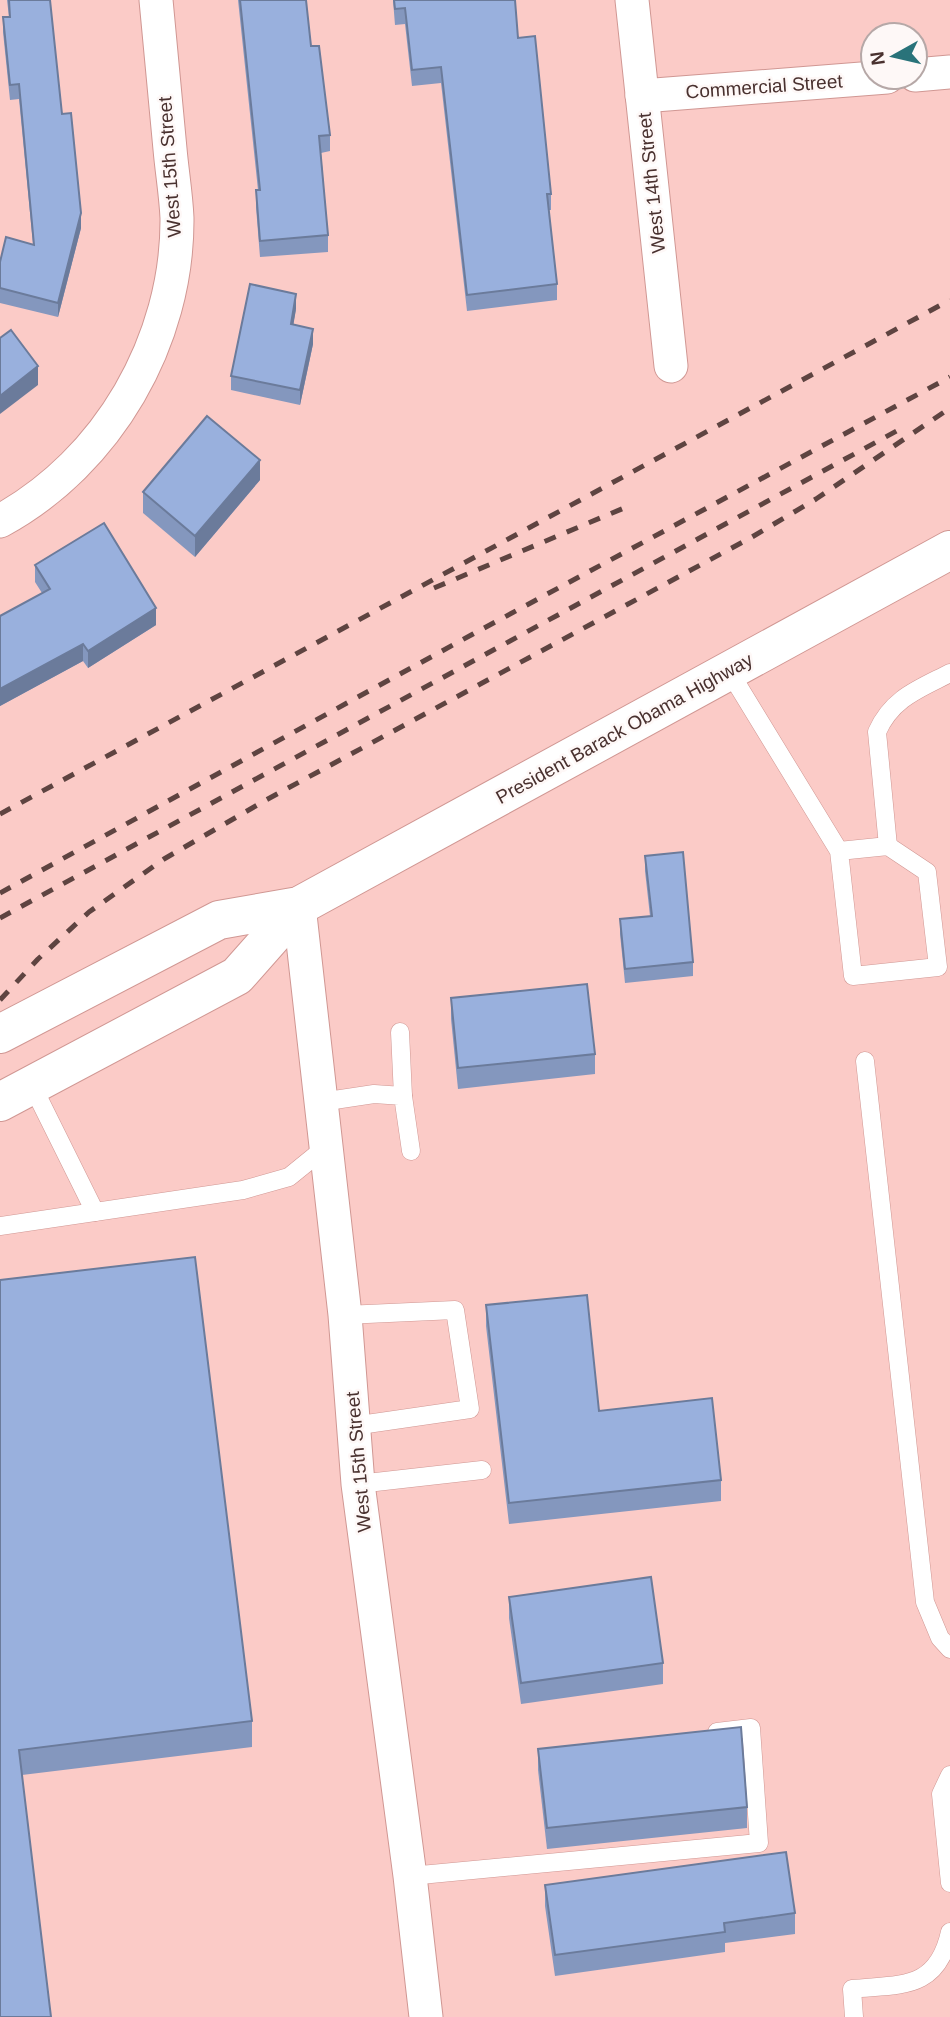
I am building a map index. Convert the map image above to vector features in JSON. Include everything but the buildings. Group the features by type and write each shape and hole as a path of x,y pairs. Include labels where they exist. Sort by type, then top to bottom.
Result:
{"main road":[{"name":"President Barack Obama Highway","path":"0,1034 219,920 299,906 950,550"},
{"name":"President Barack Obama Highway","path":"16,1094 237,975 299,906"}],"street":[{"name":"West 15th Street","path":"0,521 32,501 74,466 110,425 140,376 160,326 173,272 177,218 156,0"},
{"name":"West 14th Street","path":"632,0 671,366"},
{"path":"929,74 950,72"},
{"name":"Commercial Street","path":"642,96 859,79"},
{"name":"West 15th Street","path":"299,906 345,1315 358,1484 426,2017"}],"lane":[{"path":"729,671 839,851 853,976 938,967 927,872 888,846 839,851"},
{"path":"888,846 877,732 885,715 900,699 950,673"},
{"path":"401,1032 403,1096 411,1151"},
{"path":"864,1061 925,1602 940,1638 950,1650"},
{"path":"16,1094 95,1212"},
{"path":"321,1102 374,1094 403,1096"},
{"path":"0,1226 243,1190 289,1177 326,1147"},
{"path":"345,1315 455,1310 470,1409 353,1426"},
{"path":"358,1484 482,1470"},
{"path":"410,1876 759,1843 751,1728 698,1734"},
{"path":"950,1775 941,1794 950,1883"},
{"path":"854,2017 852,1989 916,1983 935,1967 947,1945 950,1932"}],"railway":[{"path":"0,814 950,300"},
{"path":"0,893 950,377"},
{"path":"0,1000 38,959 89,912 164,859 266,800 752,537 816,499 950,408"},
{"path":"0,918 904,427"},
{"path":"434,588 624,508"}]}
